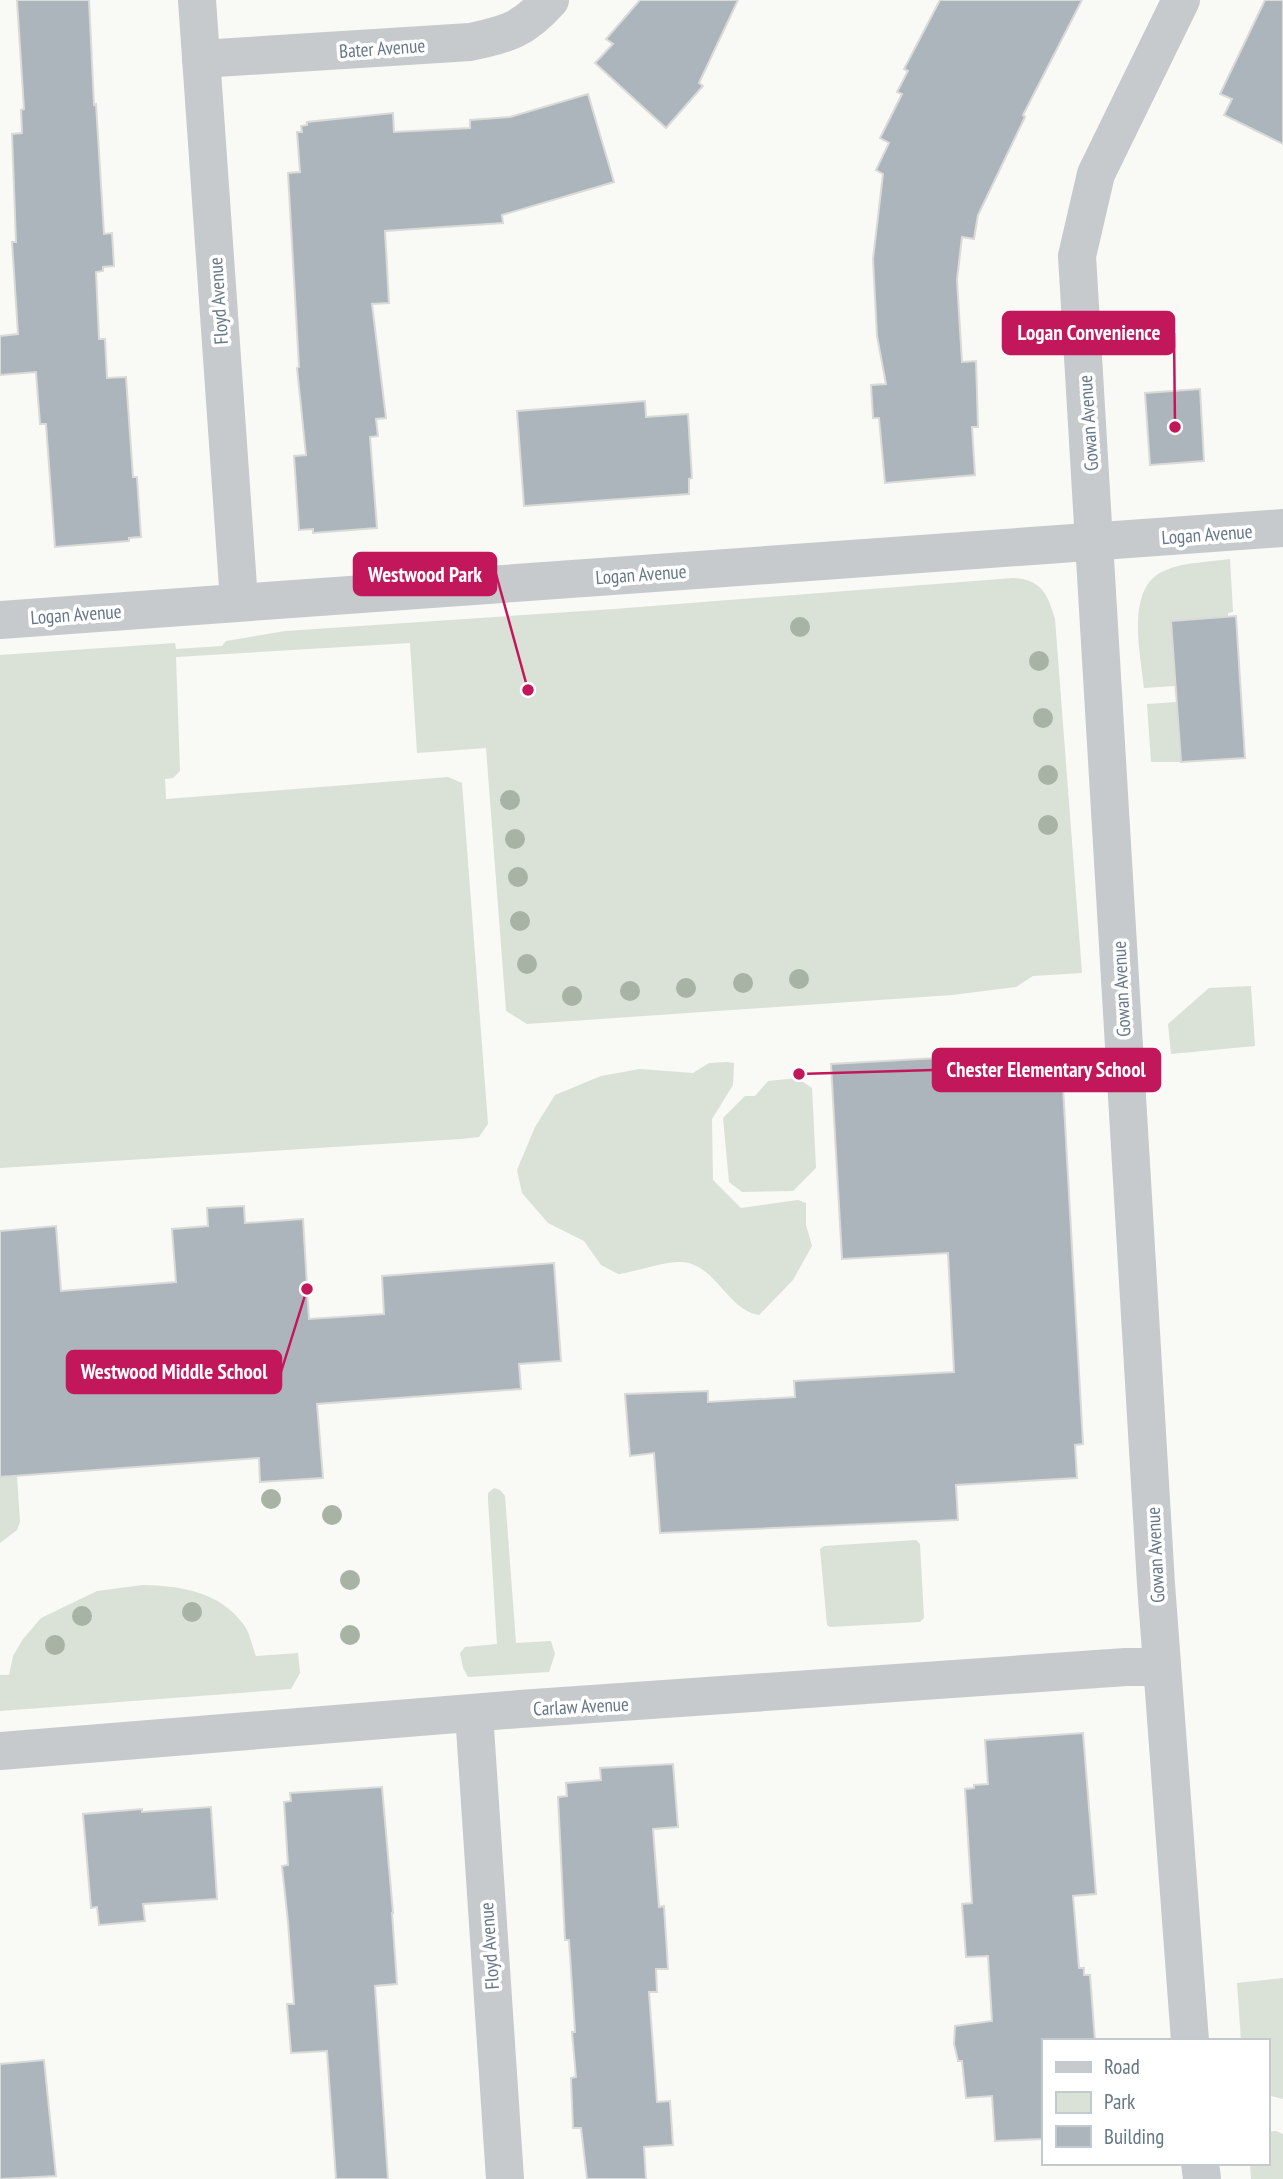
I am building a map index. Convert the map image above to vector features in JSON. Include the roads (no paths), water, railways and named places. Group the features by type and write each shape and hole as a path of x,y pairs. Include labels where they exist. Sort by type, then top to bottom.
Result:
{"street":[{"name":"Floyd Avenue","path":"197,0 239,601"},
{"name":"Bater Avenue","path":"201,59 470,42 504,35 532,20 550,0"},
{"name":"Gowan Avenue","path":"1181,0 1096,174 1077,256 1162,1667 1190,2039"},
{"name":"Logan Avenue","path":"0,620 1283,528"},
{"name":"Carlaw Avenue","path":"0,1751 474,1713 1112,1668 1162,1667"},
{"name":"Floyd Avenue","path":"474,1713 505,2179"}],"place":[{"name":"Logan Convenience","path":"1175,427"},
{"name":"Westwood Park","path":"528,690"},
{"name":"Chester Elementary School","path":"799,1074"},
{"name":"Westwood Middle School","path":"307,1289"}]}
